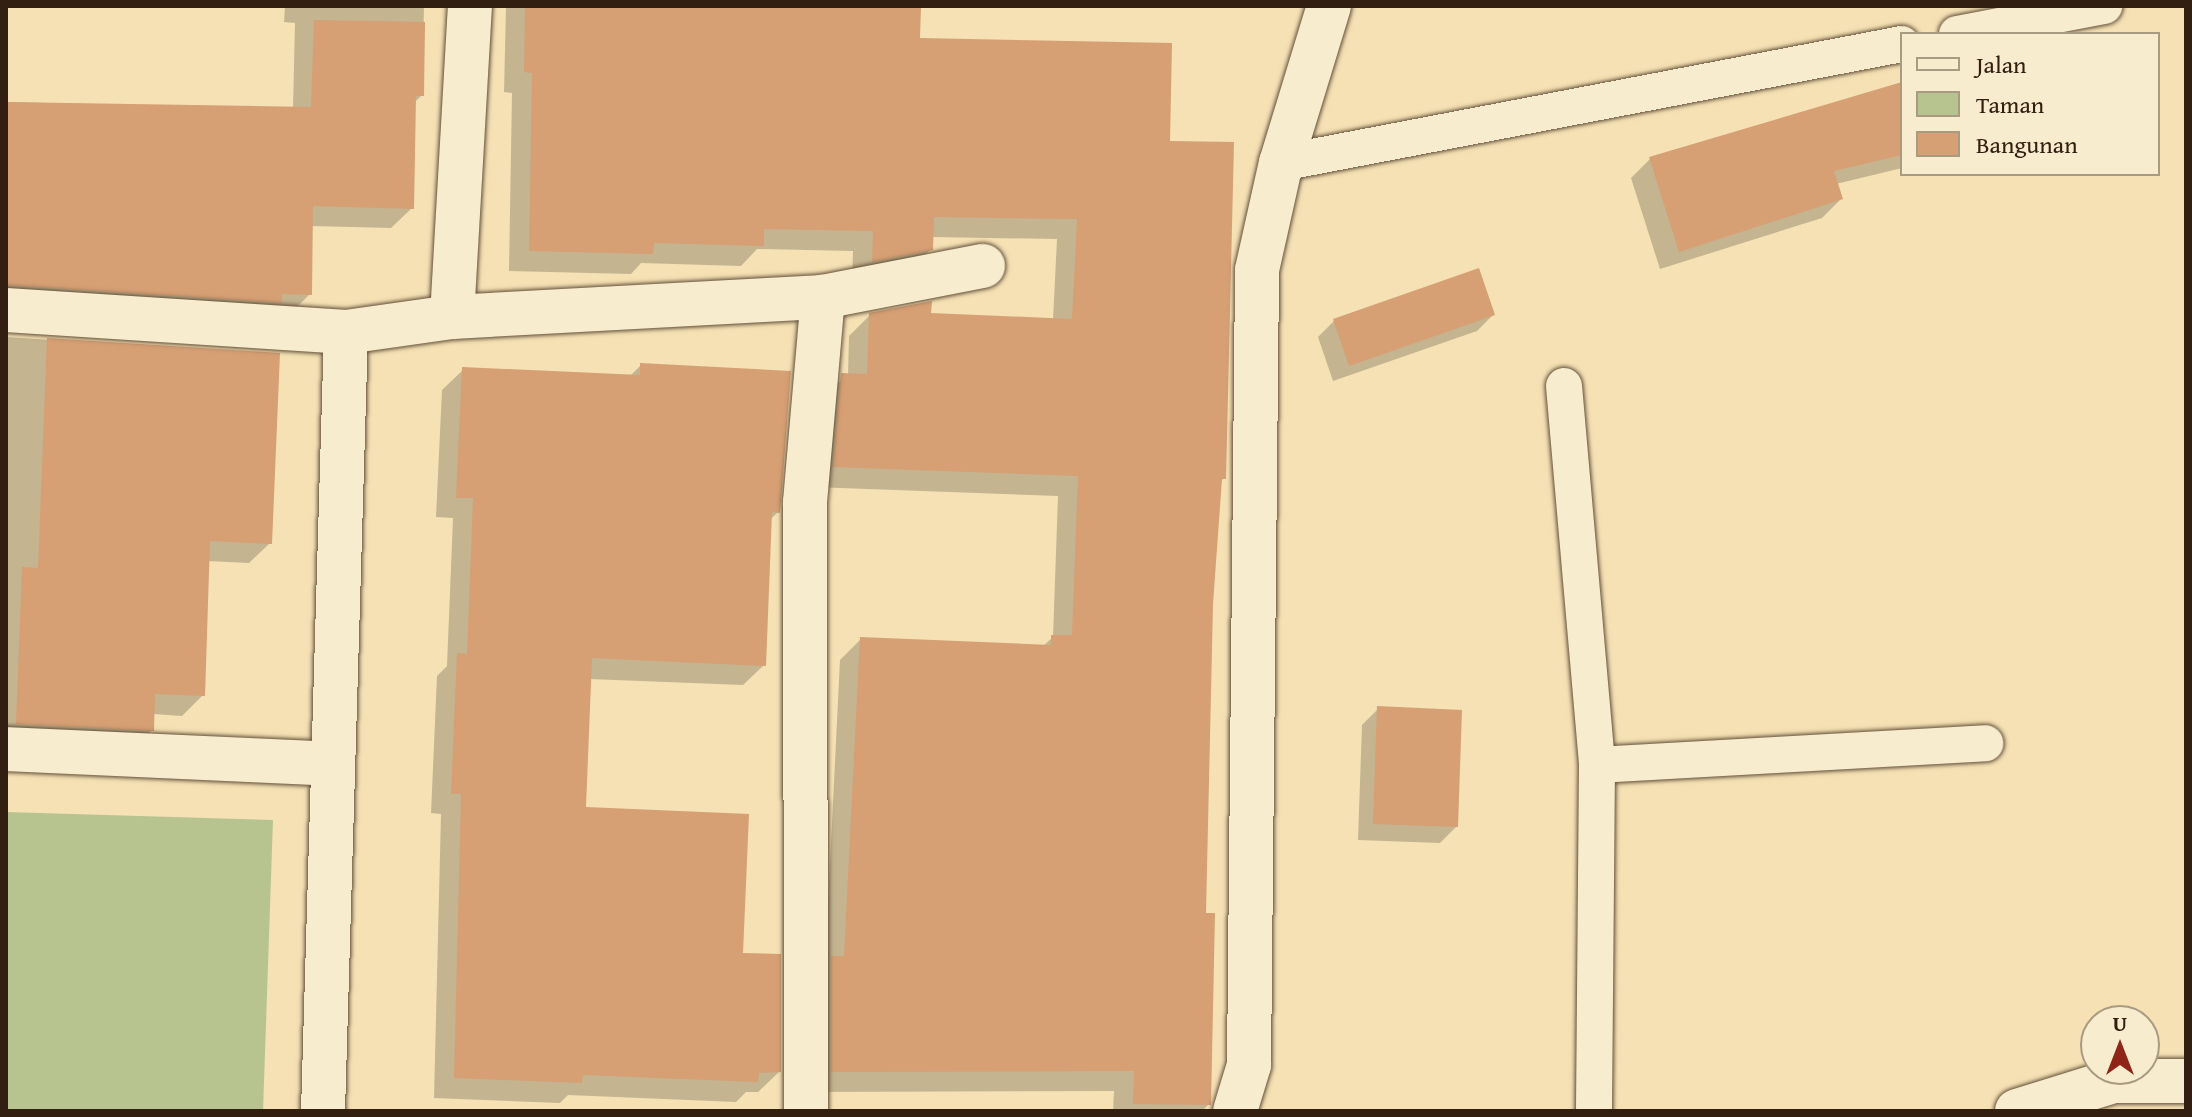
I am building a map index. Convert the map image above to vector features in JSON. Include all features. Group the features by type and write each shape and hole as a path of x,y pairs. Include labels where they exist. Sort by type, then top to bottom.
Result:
{"street":[{"path":"452,317 470,6"},
{"path":"1235,1111 1249,1065 1257,270 1281,163 1329,6"},
{"path":"6,310 346,332 452,317 823,297 983,266"},
{"path":"806,1111 805,502 823,297"},
{"path":"323,1111 346,332"},
{"path":"6,749 332,764"},
{"path":"1249,1065 1265,1111"},
{"path":"2017,1111 2114,1081 2186,1081"}],"lane":[{"path":"1968,32 2104,6"},
{"path":"1281,163 1900,44"},
{"path":"1564,386 1597,765 1594,1111"},
{"path":"1597,765 1985,743"}],"green space":[{"path":"6,812 273,820 263,1111 6,1111"}],"building":[{"path":"525,6 921,6 920,38 1172,43 1170,141 1234,142 1226,479 1222,479 1213,604 1206,913 1215,913 1211,1105 1133,1104 1134,1071 831,1072 831,956 844,956 860,637 1051,645 1051,635 1072,635 1078,476 833,467 841,373 867,374 869,313 932,301 931,313 1072,319 1077,219 934,217 933,250 872,262 873,231 764,229 764,246 654,243 653,254 529,251 532,73 524,72"},
{"path":"314,20 425,22 424,96 416,96 414,209 313,206 312,295 282,294 282,303 6,285 6,102 311,107"},
{"path":"1900,83 1900,155 1834,171 1843,199 1679,252 1649,157"},
{"path":"1479,268 1495,315 1349,366 1333,319"},
{"path":"47,338 280,353 272,544 210,541 205,696 155,694 154,731 16,724 22,567 38,568"},
{"path":"640,363 791,371 780,513 772,512 766,666 592,658 586,807 749,814 743,953 781,954 781,1072 759,1073 758,1082 583,1075 582,1083 454,1078 461,794 451,794 457,653 467,654 473,498 456,498 462,367 640,375"},
{"path":"1377,706 1462,710 1458,827 1373,824"}]}
